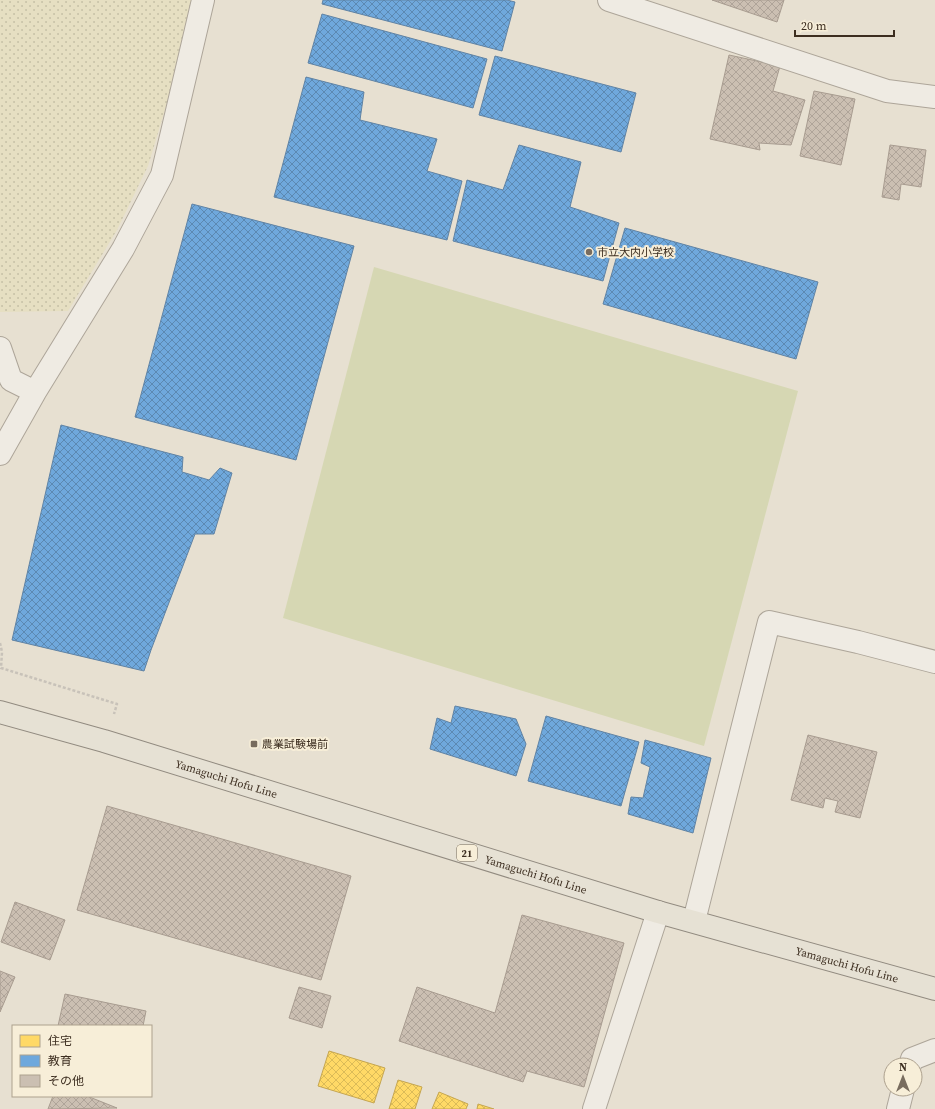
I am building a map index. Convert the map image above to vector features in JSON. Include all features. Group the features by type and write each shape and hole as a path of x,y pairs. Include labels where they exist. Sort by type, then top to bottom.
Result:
{"main road":[{"name":"Yamaguchi Hofu Line","path":"0,712 104,741 658,912 935,989"}],"street":[{"path":"0,454 35,392 123,250 162,175 203,0"},
{"path":"609,0 887,91 935,97"},
{"path":"0,348 11,380 35,392"},
{"path":"694,921 769,622 858,642 935,662"},
{"path":"594,1109 658,912"},
{"path":"917,1057 935,1050"},
{"path":"898,1109 901,1097"}],"path":[{"path":"0,643 2,652 0,669 117,704"}],"shaded area":[{"path":"0,0 192,0 167,103 148,166 117,230 68,311 0,312"}],"green space":[{"path":"374,267 798,391 704,746 283,618"}],"building: 住宅":[{"path":"329,1051 385,1068 374,1103 318,1086"},
{"path":"398,1080 422,1087 415,1109 389,1109"},
{"path":"439,1092 468,1104 466,1109 432,1109"},
{"path":"478,1104 494,1109 477,1109"}],"building: 教育":[{"path":"323,0 507,0 515,2 502,51 322,4"},
{"path":"322,14 487,59 473,108 308,63"},
{"path":"495,56 636,93 621,152 479,115"},
{"path":"306,77 364,92 360,120 437,139 427,171 462,181 447,240 274,197"},
{"path":"519,145 581,162 570,207 619,223 603,281 453,241 467,180 503,190"},
{"path":"192,204 354,246 296,460 135,417"},
{"path":"625,228 818,282 796,359 603,304"},
{"path":"61,425 183,457 182,472 209,480 220,468 232,473 214,534 195,534 144,671 12,640"},
{"path":"455,706 516,719 526,744 516,776 430,749 437,718 451,723"},
{"path":"546,716 639,742 621,806 528,781"},
{"path":"645,740 711,758 693,833 628,814 631,797 643,798 650,767 641,763"}],"building: その他":[{"path":"712,0 784,0 777,22"},
{"path":"729,55 780,66 773,91 805,100 791,145 759,143 760,150 710,139"},
{"path":"814,91 855,99 841,165 800,156"},
{"path":"890,145 926,150 921,187 901,184 899,200 882,197"},
{"path":"808,735 877,752 860,818 835,812 838,801 825,798 823,808 791,800"},
{"path":"107,806 351,876 321,980 77,910"},
{"path":"15,902 65,920 50,960 1,942"},
{"path":"522,915 624,943 584,1087 527,1071 523,1082 399,1041 417,987 495,1013"},
{"path":"0,971 15,977 0,1012"},
{"path":"299,987 331,996 322,1028 289,1018"},
{"path":"65,994 146,1011 143,1025 58,1025"},
{"path":"53,1097 90,1097 117,1108 48,1109"}],"place":[{"name":"市立大内小学校","path":"589,252"},
{"name":"農業試験場前","path":"254,744"}]}
